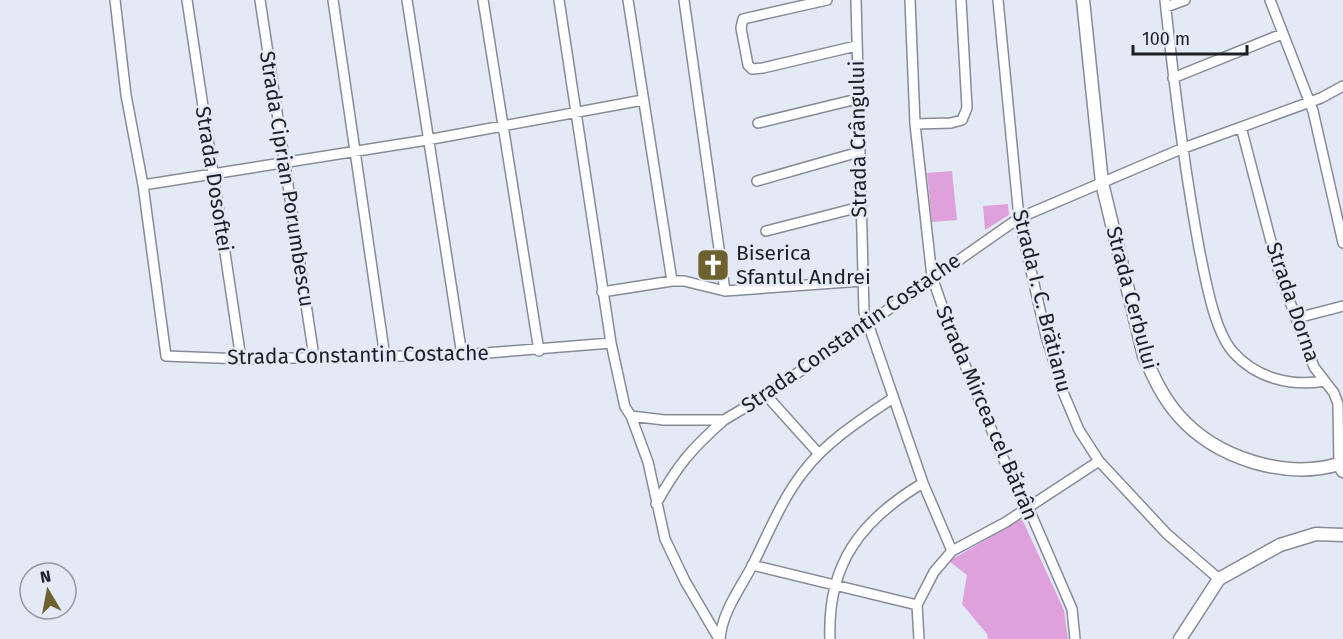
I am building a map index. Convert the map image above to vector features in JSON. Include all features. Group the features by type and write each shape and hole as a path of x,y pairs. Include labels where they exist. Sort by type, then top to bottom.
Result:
{"street":[{"path":"115,0 126,95 143,185 428,140 643,100"},
{"name":"Strada Dosoftei","path":"187,0 241,359"},
{"name":"Strada Ciprian Porumbescu","path":"260,0 314,357"},
{"path":"333,0 386,357"},
{"path":"407,0 462,355"},
{"path":"483,0 539,351"},
{"path":"559,0 602,291 625,407 631,416 648,462 656,504 670,550 719,639"},
{"path":"628,0 672,281"},
{"path":"684,0 725,291"},
{"path":"827,0 743,19 741,28 748,65 752,69 763,68 856,46"},
{"name":"Strada Crângului","path":"856,0 862,281 868,322 923,483 952,551"},
{"name":"Strada Mircea cel Bătrân","path":"910,0 915,124 932,278 951,331 1004,460 1028,507 1072,609 1076,639"},
{"path":"915,124 951,123 962,120 965,116 961,0"},
{"name":"Strada I. C. Brătianu","path":"998,0 1019,218 1056,373 1079,430 1099,461 1160,527 1220,579"},
{"name":"Strada Cerbului","path":"1083,0 1102,183 1144,356 1156,383 1179,416 1211,442 1247,459 1304,470 1341,468"},
{"path":"1185,0 1165,3 1181,149 1206,279 1215,312 1232,351 1255,370 1274,380 1307,384 1324,381"},
{"path":"1270,0 1308,102 1343,243"},
{"path":"1173,78 1282,34"},
{"name":"Strada Constantin Costache","path":"631,416 664,420 724,420 766,395 1019,218 1181,149 1308,102 1343,86"},
{"path":"758,123 857,99"},
{"name":"Strada Dorna","path":"1241,128 1279,272 1314,367 1338,404 1341,468"},
{"path":"758,181 859,152"},
{"name":"Strada Constantin Costache","path":"143,185 166,356 241,359 462,355 539,351 611,343"},
{"path":"766,231 860,207"},
{"path":"602,291 672,281 684,281 725,291 862,281"},
{"path":"1297,318 1343,306"},
{"path":"766,395 819,454"},
{"path":"719,639 729,608 787,497 819,454 855,424 893,398"},
{"path":"656,504 680,462 692,448 724,420"},
{"path":"919,639 917,605 934,572 952,551 1028,507 1099,461"},
{"path":"830,639 830,613 835,587 840,570 853,547 877,514 923,483"},
{"path":"1180,639 1220,579 1280,545 1316,534 1343,535"},
{"path":"752,565 835,587 917,605"}],"shaded area":[{"path":"952,171 957,220 932,222 927,173"},
{"path":"1008,204 1009,215 985,230 983,206"},
{"path":"1022,519 1064,610 1068,639 988,639 987,634 962,604 967,575 949,561"}],"place":[{"name":"Biserica Sfantul Andrei","path":"713,265"}]}
